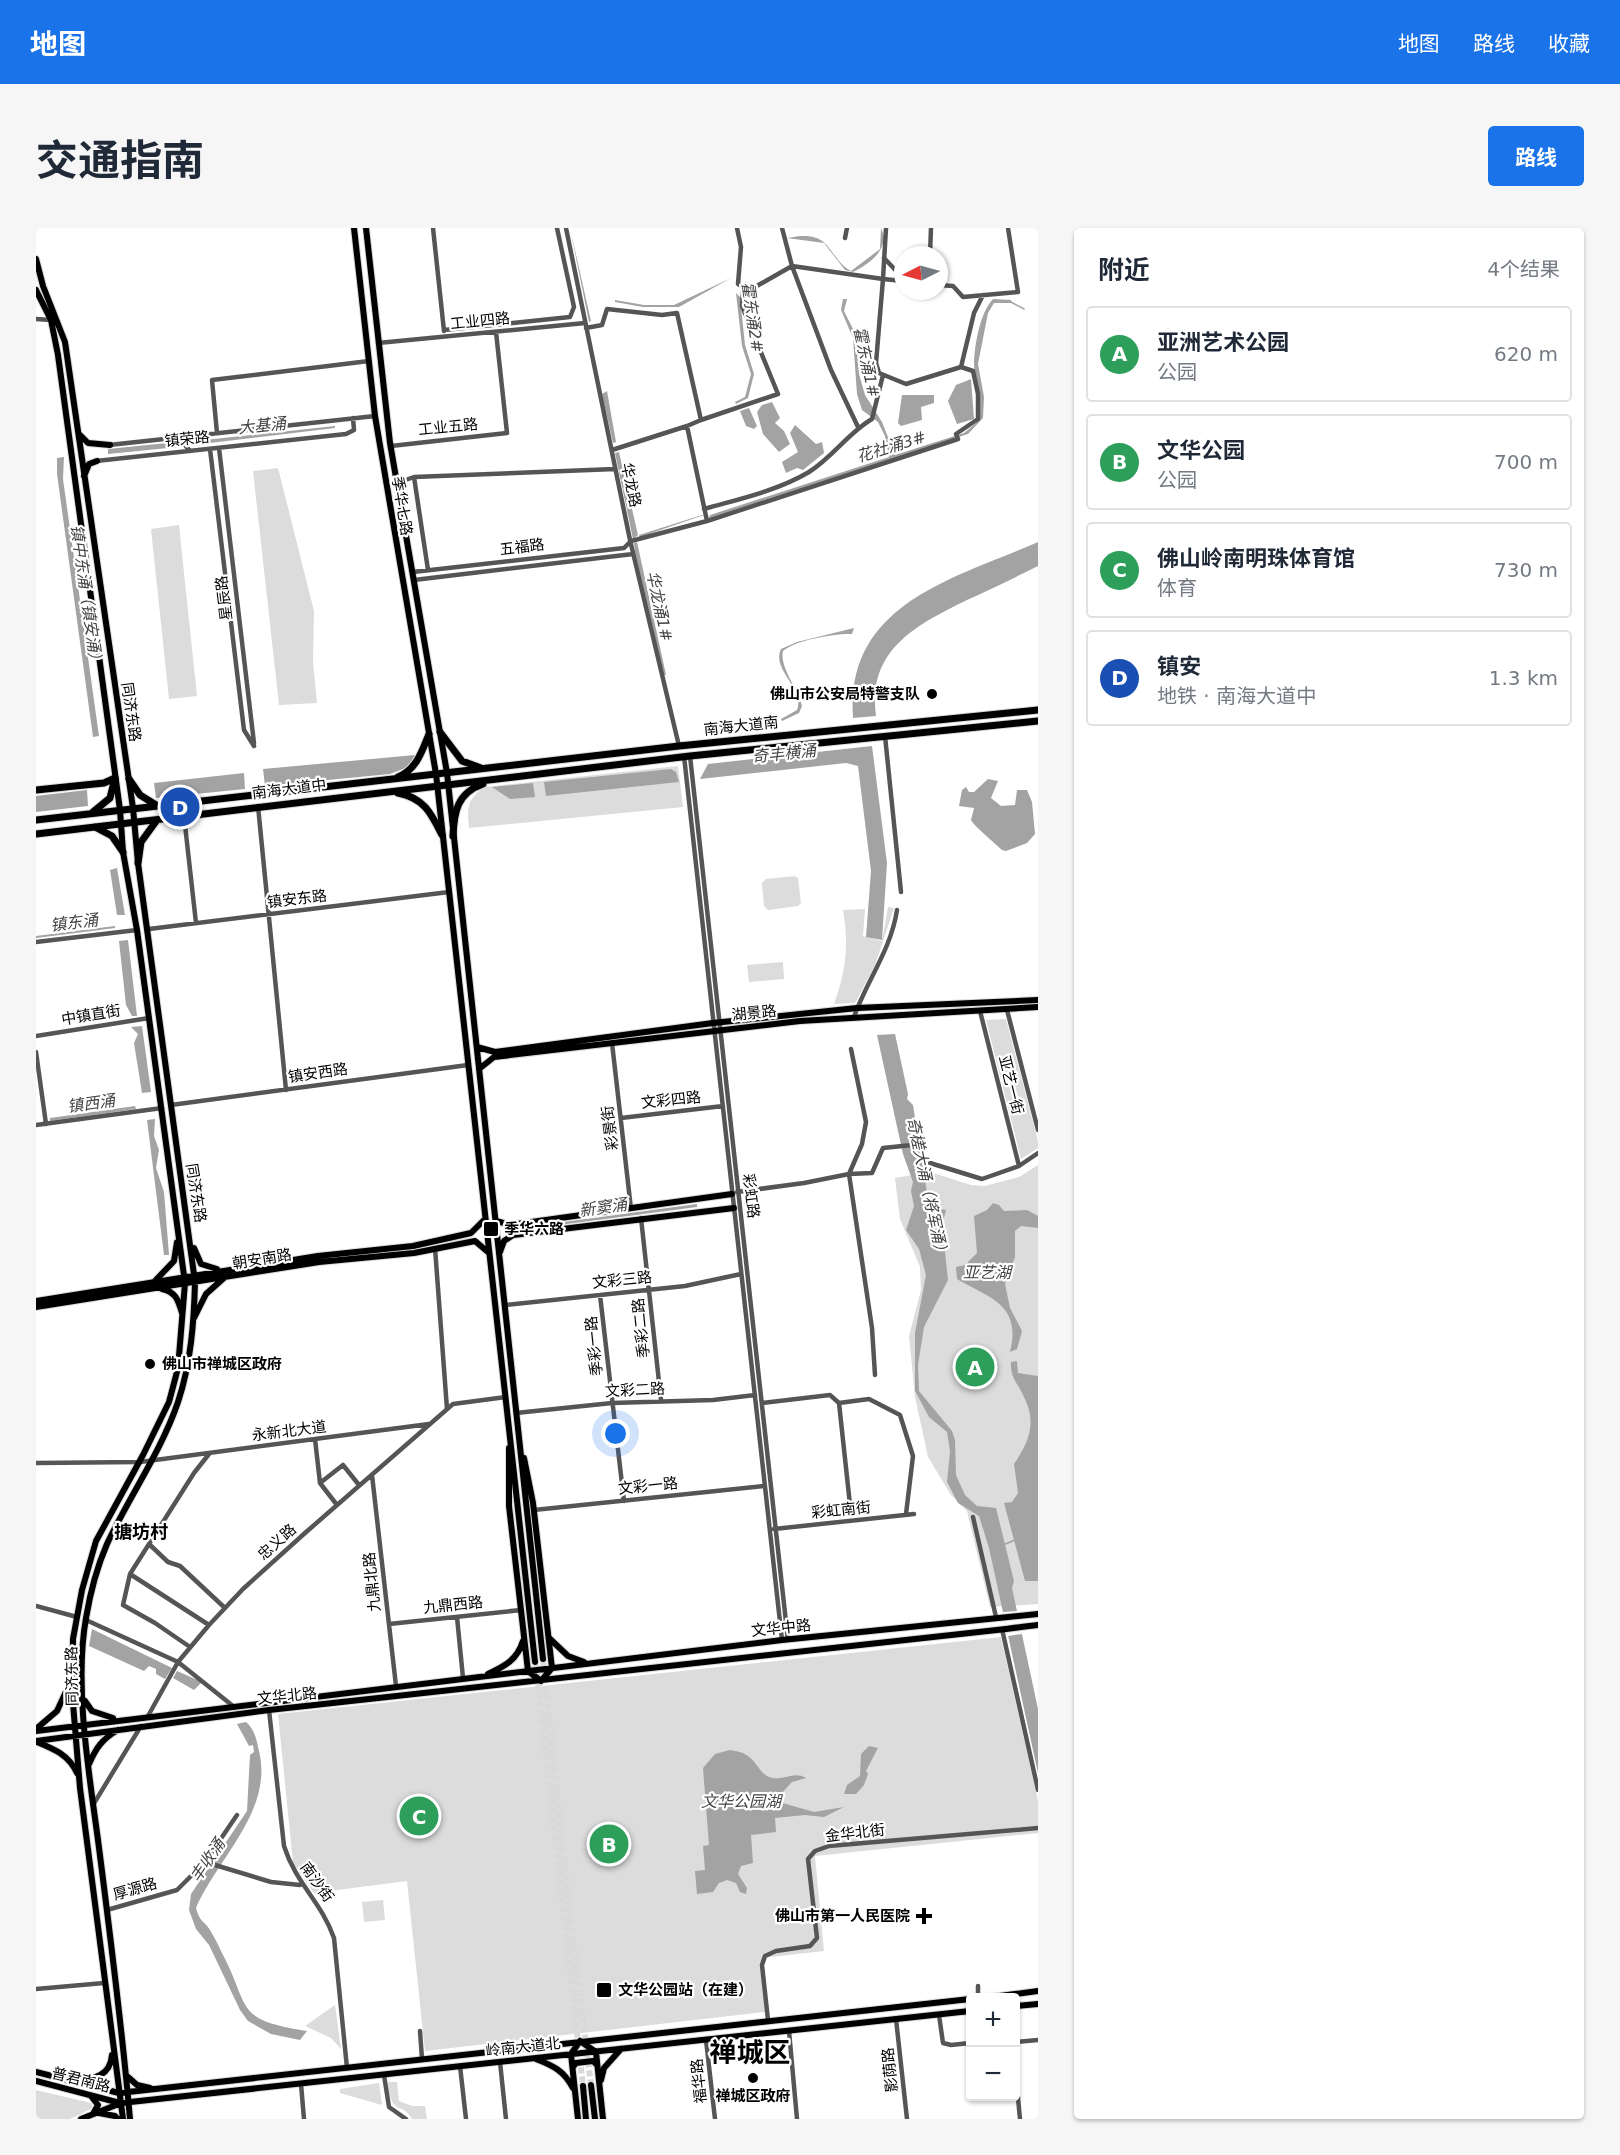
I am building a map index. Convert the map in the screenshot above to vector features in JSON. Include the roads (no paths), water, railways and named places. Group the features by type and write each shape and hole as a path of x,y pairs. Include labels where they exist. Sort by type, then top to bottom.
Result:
{"highway":[{"name":"南海大道南","path":"447,773 679,746 1038,710"},
{"name":"南海大道南","path":"448,785 687,756 1038,721"},
{"path":"440,732 462,761 486,768"},
{"path":"389,780 410,770 418,761 429,734"},
{"name":"南海大道中","path":"36,820 447,773"},
{"path":"36,790 104,783 115,778"},
{"path":"90,813 110,798 115,778"},
{"path":"129,779 140,795 158,806"},
{"path":"453,836 454,811 464,794 493,780"},
{"name":"南海大道中","path":"36,834 448,785"},
{"path":"336,797 337,786"},
{"path":"390,792 419,800 425,805 442,835"},
{"path":"138,862 141,842 157,819"},
{"path":"95,827 112,836 123,852"}],"main road":[{"name":"季华七路","path":"354,228 375,416 437,786"},
{"name":"季华七路","path":"366,228 391,446 447,773"},
{"name":"同济东路","path":"36,259 43,286 65,342 129,779 138,862 149,929 195,1278 194,1319 188,1369 178,1403 151,1461 106,1546 91,1593 84,1637 84,1701 89,1765 130,2119"},
{"name":"同济东路","path":"36,290 51,320 120,810 123,852 137,930 185,1280 178,1368 169,1401 140,1462 96,1541 82,1590 73,1639 72,1677 80,1780 121,2103 120,2119"},
{"path":"78,432 88,444 110,445"},
{"path":"84,477 89,464 97,461"},
{"path":"437,786 484,1220 506,1397 514,1434 534,1510 552,1668 541,1681 527,1667 508,1494 514,1434 516,1413 447,773"},
{"name":"湖景路","path":"477,1047 495,1052 857,1008 1038,1000"},
{"name":"湖景路","path":"479,1069 494,1057 612,1043 717,1026 1038,1007"},
{"path":"497,1221 513,1225 737,1194"},
{"path":"692,1201 700,1204 695,1212"},
{"path":"500,1252 504,1241 513,1235 734,1208"},
{"name":"朝安南路","path":"36,1301 425,1244 471,1233 484,1220"},
{"path":"513,1225 507,1230 513,1235"},
{"path":"179,1230 174,1261 154,1285 172,1292 177,1297 183,1317"},
{"path":"191,1238 201,1264 224,1274 206,1294 194,1319"},
{"name":"朝安南路","path":"224,1274 475,1241 488,1252"},
{"name":"朝安南路","path":"36,1308 154,1285"},
{"path":"514,1434 543,1659"},
{"path":"514,1434 536,1662"},
{"name":"文华中路","path":"527,1667 552,1668 785,1640 1038,1614"},
{"name":"文华中路","path":"541,1681 1038,1625"},
{"path":"548,1637 568,1656 579,1662 593,1663"},
{"path":"484,1676 509,1664 516,1657 524,1638"},
{"path":"527,1667 547,1665 551,1660"},
{"name":"文华北路","path":"36,1730 484,1676 527,1667"},
{"path":"36,1730 57,1711 72,1677"},
{"name":"文华北路","path":"36,1741 269,1710 541,1681"},
{"path":"84,1701 92,1711 120,1719"},
{"path":"89,1765 96,1748 105,1737 121,1728"},
{"path":"36,1741 58,1751 72,1763 80,1780"},
{"path":"1020,1993 1038,1991"},
{"name":"岭南大道北","path":"119,2093 966,1999"},
{"path":"1020,2006 1038,2004"},
{"name":"岭南大道北","path":"81,2119 129,2102 966,2012"},
{"path":"578,2119 571,2054 580,2041 596,2052 603,2119"},
{"path":"70,2080 95,2078 109,2069 112,2042"},
{"path":"599,2086 604,2068 621,2049"},
{"path":"535,2058 555,2066 566,2074 575,2092"},
{"path":"572,2069 576,2063 593,2061 597,2066"},
{"name":"普君南路","path":"36,2072 119,2093"},
{"path":"126,2073 130,2081 137,2085 156,2089"},
{"path":"253,2089 247,2087 246,2083 270,2076"},
{"name":"普君南路","path":"36,2081 121,2103"},
{"path":"591,2085 595,2119"},
{"path":"583,2086 586,2119"},
{"path":"89,2094 98,2104 93,2114"},
{"path":"93,2114 104,2113 120,2119"}],"street":[{"path":"433,228 445,337"},
{"path":"444,330 570,317 574,306 556,228"},
{"name":"华龙路","path":"566,228 633,554 679,746"},
{"path":"737,228 741,247 738,284 748,291 792,266 894,279"},
{"path":"782,228 792,266 831,370 858,427"},
{"path":"845,238 847,228"},
{"path":"706,516 957,437 978,419 978,394 973,371 961,366 906,384 879,373 876,363 886,228"},
{"path":"930,246 931,228"},
{"path":"948,286 953,286 963,297 1018,292 1008,228"},
{"path":"884,257 894,269"},
{"path":"612,450 778,394 742,306 743,288"},
{"path":"570,291 579,290"},
{"path":"961,366 974,314 983,295"},
{"path":"586,326 602,325 608,309 662,315 677,313 701,420"},
{"path":"36,319 51,320"},
{"path":"498,331 500,324"},
{"path":"486,325 487,333"},
{"name":"工业四路","path":"378,344 498,331 586,326"},
{"name":"工业五路","path":"391,446 507,433 498,331"},
{"path":"218,433 212,380 369,361"},
{"path":"706,516 777,488 810,471 858,427 872,419 883,375"},
{"name":"镇荣路","path":"79,447 375,416"},
{"name":"镇荣路","path":"81,462 346,434 354,430 353,418"},
{"path":"687,426 706,516"},
{"path":"187,436 185,445 190,451"},
{"name":"星辰路","path":"210,448 244,730 254,746 219,448"},
{"path":"397,483 414,477 615,469"},
{"path":"414,477 429,570"},
{"name":"五福路","path":"413,572 624,548 631,542 706,516"},
{"name":"五福路","path":"414,580 633,554"},
{"path":"885,736 901,892"},
{"name":"彩虹路","path":"687,756 762,1403 785,1640"},
{"path":"258,806 285,1090"},
{"path":"184,816 196,923"},
{"name":"镇安东路","path":"149,929 449,892"},
{"path":"854,1017 887,948 897,910"},
{"path":"36,942 137,930"},
{"path":"1007,1010 1038,1130"},
{"name":"亚艺一街","path":"980,1011 1019,1166"},
{"name":"中镇直街","path":"36,1036 149,1018"},
{"name":"彩虹路","path":"717,1026 723,1106 737,1194 734,1208 741,1274 765,1486 773,1529"},
{"name":"彩景街","path":"612,1043 632,1209"},
{"path":"851,1049 866,1122 862,1144 849,1173 872,1328 875,1375"},
{"path":"36,1052 46,1124"},
{"name":"镇安西路","path":"171,1105 468,1065"},
{"name":"文彩四路","path":"621,1118 723,1106"},
{"path":"36,1125 162,1108"},
{"path":"737,1194 804,1184 849,1173 872,1173 883,1148 920,1144"},
{"path":"930,1163 982,1179 1019,1166 1038,1153"},
{"name":"季彩二路","path":"641,1218 661,1400"},
{"path":"435,1248 447,1409"},
{"name":"文彩三路","path":"505,1305 685,1286 741,1274"},
{"name":"季彩一路","path":"600,1295 624,1501"},
{"name":"文彩二路","path":"516,1413 612,1403 713,1400 755,1395"},
{"path":"762,1403 830,1395 839,1403 851,1514"},
{"name":"忠义路","path":"148,1716 177,1663 209,1625 359,1485 453,1404 506,1397"},
{"path":"839,1403 870,1399 900,1415 913,1456 906,1514"},
{"name":"永新北大道","path":"36,1463 151,1461 429,1424"},
{"path":"315,1439 320,1483 337,1505"},
{"path":"190,1647 123,1605 130,1574 210,1453"},
{"path":"320,1483 343,1465 359,1485"},
{"name":"九鼎北路","path":"372,1475 396,1686"},
{"name":"文彩一路","path":"534,1510 765,1486"},
{"name":"彩虹南街","path":"773,1529 914,1514"},
{"path":"973,1517 1000,1617"},
{"path":"149,1544 168,1563 180,1566 225,1608"},
{"path":"130,1574 209,1625"},
{"path":"36,1606 77,1617"},
{"name":"九鼎西路","path":"389,1624 521,1610"},
{"path":"457,1617 463,1678"},
{"path":"86,1620 177,1663 233,1706"},
{"path":"1004,1629 1038,1790"},
{"name":"南沙街","path":"269,1710 284,1846 290,1867 300,1885 315,1899 327,1918 334,1938 346,2068"},
{"path":"93,1805 141,1726"},
{"name":"厚源路","path":"107,1910 177,1890 208,1863 237,1815"},
{"name":"金华北街","path":"768,2020 762,1965 765,1956 776,1951 810,1946 817,1938 808,1859 815,1851 829,1846 1038,1828"},
{"path":"208,1863 271,1882 300,1885"},
{"path":"36,1989 104,1983"},
{"path":"978,1986 978,1993"},
{"path":"939,2015 943,2043 951,2045 966,2043"},
{"name":"影荫路","path":"896,2019 907,2119"},
{"path":"420,2031 422,2059"},
{"path":"789,2031 797,2119"},
{"name":"福华路","path":"706,2040 715,2119"},
{"path":"1020,2042 1038,2040"},
{"path":"500,2062 506,2119"},
{"path":"460,2066 466,2119"},
{"path":"384,2075 389,2108 405,2119"},
{"path":"301,2084 304,2119"},
{"path":"1018,2101 1020,2119"},
{"path":"899,2119 907,2119"}],"water":[{"path":"570,228 591,321 589,322"},
{"path":"881,228 883,242 881,249 866,265 853,272 845,270 824,243 851,271 880,249"},
{"path":"802,236 813,237 824,243 787,238"},
{"path":"731,278 679,307 643,307 615,302 615,300 644,305 674,305"},
{"path":"736,293 740,297 745,345 754,374 748,398 736,404 735,402 745,397 751,374 742,346"},
{"path":"843,299 847,299 844,311 856,335 859,374 865,395 882,422 895,455 964,433 976,423 979,399 974,362 979,329 988,305 993,299 1011,300 1011,303 994,303 988,313 978,364 984,397 983,418 968,434 709,518 710,515 889,457 885,436 878,422 862,410 857,394 853,338 841,310"},
{"path":"971,379 974,419 957,424 948,401 956,385"},
{"path":"607,391 616,442 613,443 602,394"},
{"path":"902,395 934,395 934,403 921,407 922,420 901,426 898,423"},
{"path":"772,402 780,418 775,423 784,431 790,444 779,452 763,434 757,412 762,405"},
{"path":"749,408 757,426 754,429 746,426 740,411"},
{"path":"795,425 816,444 822,442 824,453 803,470 797,468 786,473 782,462 798,452 790,433"},
{"path":"335,426 335,428 193,445 192,441 195,441"},
{"path":"177,442 178,447 108,454 108,449"},
{"path":"619,452 638,535 633,539 615,453"},
{"path":"64,457 63,479 99,736 93,737 57,474 57,458"},
{"path":"702,515 704,515 640,537 639,535"},
{"path":"637,542 666,675 664,675 635,552 634,543"},
{"path":"1038,542 1038,566 930,619 899,643 887,657 879,674 875,693 876,716 853,718 855,679 867,647 886,622 911,601 940,584"},
{"path":"854,628 852,634 816,638 783,651 786,671 802,706 799,713 782,721 781,719 797,710 798,702 793,687 780,664 781,649 797,642"},
{"path":"872,746 887,863 882,940 866,937 871,871 858,766 846,763 700,779 708,764"},
{"path":"415,755 408,767 390,774 265,786 263,769"},
{"path":"671,769 676,772 679,782 546,796 544,782"},
{"path":"244,773 245,789 156,798 154,783"},
{"path":"988,779 998,781 991,798 1001,806 1015,805 1017,790 1027,790 1032,802 1035,834 1027,843 1006,851 1002,850 971,820 974,808 959,806 962,790 966,787 969,792 974,792"},
{"path":"533,783 535,797 510,799 492,787"},
{"path":"87,790 88,806 36,812 36,796"},
{"path":"117,868 125,915 117,915 110,870"},
{"path":"115,926 115,928 36,938 36,936"},
{"path":"128,940 137,1016 132,1016 126,1005 119,941"},
{"path":"142,1026 151,1092 142,1093 134,1043 138,1034 131,1027"},
{"path":"895,1034 908,1094 907,1099 913,1105 928,1199 932,1207 946,1210 942,1225 948,1280 924,1327 918,1365 919,1391 952,1431 955,1440 956,1475 965,1495 977,1506 996,1508 1014,1581 1012,1588 1038,1709 1038,1773 989,1548 979,1516 958,1503 947,1482 950,1451 947,1432 929,1417 915,1391 915,1333 926,1275 919,1249 906,1230 914,1206 911,1191 913,1182 903,1154 877,1035"},
{"path":"135,1106 136,1109 50,1121 50,1118"},
{"path":"155,1119 154,1136 159,1150 156,1168 164,1192 169,1255 164,1255 147,1120"},
{"name":"亚艺湖","path":"993,1203 999,1205 1004,1211 1027,1210 1038,1216 1038,1228 1021,1226 1015,1231 1015,1257 1005,1284 1010,1308 1022,1331 1017,1349 1010,1352 1011,1323 1007,1313 991,1298 957,1279 956,1267 965,1265 977,1253 974,1216 987,1210"},
{"path":"697,1204 697,1207 513,1231 512,1229"},
{"path":"1017,1361 1018,1373 1038,1376 1038,1581 1025,1581 1004,1503 1012,1502 1018,1493 1014,1464 1024,1448 1031,1424 1028,1406 1012,1372 1011,1362"},
{"path":"92,1629 172,1668 165,1679 156,1674 156,1669 149,1666 144,1671 89,1646"},
{"path":"177,1671 202,1682 194,1690 173,1678"},
{"path":"246,1722 254,1733 258,1747 261,1770 259,1791 242,1832 196,1908 217,1943 248,2008 255,2016 266,2022 307,2031 300,2040 271,2034 248,2021 240,2010 209,1945 196,1929 189,1910 191,1894 247,1811 250,1755 254,1752 253,1745 249,1746 237,1724"},
{"path":"869,1746 878,1748 866,1771 868,1774 864,1785 856,1794 844,1794 847,1785 860,1776 861,1754"},
{"name":"文华公园湖","path":"730,1750 746,1755 769,1777 798,1775 806,1778 792,1782 779,1796 779,1802 814,1812 844,1807 824,1817 805,1815 775,1818 776,1832 751,1835 753,1863 741,1866 738,1874 747,1888 746,1894 740,1892 736,1883 727,1880 719,1883 713,1892 697,1894 695,1871 705,1870 703,1846 709,1845 703,1768 715,1754"}],"waterway":[{"name":"花社涌3#","path":"1009,301 1024,309"},
{"path":"1003,1545 1015,1540"}],"tunnel":[{"path":"543,1659 566,1880 591,2085"},
{"path":"536,1665 583,2086"}],"place":[{"name":"佛山市公安局特警支队","path":"932,694"},
{"name":"镇安","path":"180,807"},
{"name":"季华六路","path":"491,1229"},
{"name":"佛山市禅城区政府","path":"150,1364"},
{"name":"亚洲艺术公园","path":"975,1367"},
{"name":"佛山岭南明珠体育馆","path":"419,1816"},
{"name":"文华公园","path":"609,1844"},
{"name":"佛山市第一人民医院","path":"924,1916"},
{"name":"文华公园站（在建）","path":"604,1990"},
{"name":"禅城区政府","path":"753,2078"}],"district":[{"name":"搪坊村","path":"141,1532"},
{"name":"禅城区","path":"750,2053"}],"water label":[{"name":"霍东涌2#","path":"753,317"},
{"name":"霍东涌1#","path":"867,362"},
{"name":"大基涌","path":"262,425"},
{"name":"镇中东涌（镇安涌）","path":"87,596"},
{"name":"华龙涌1#","path":"660,606"},
{"name":"奇丰横涌","path":"784,753"},
{"name":"镇东涌","path":"74,922"},
{"name":"镇西涌","path":"91,1103"},
{"name":"奇槎大涌（将军涌）","path":"928,1188"},
{"name":"新窦涌","path":"603,1207"},
{"name":"丰收涌","path":"207,1860"}]}
